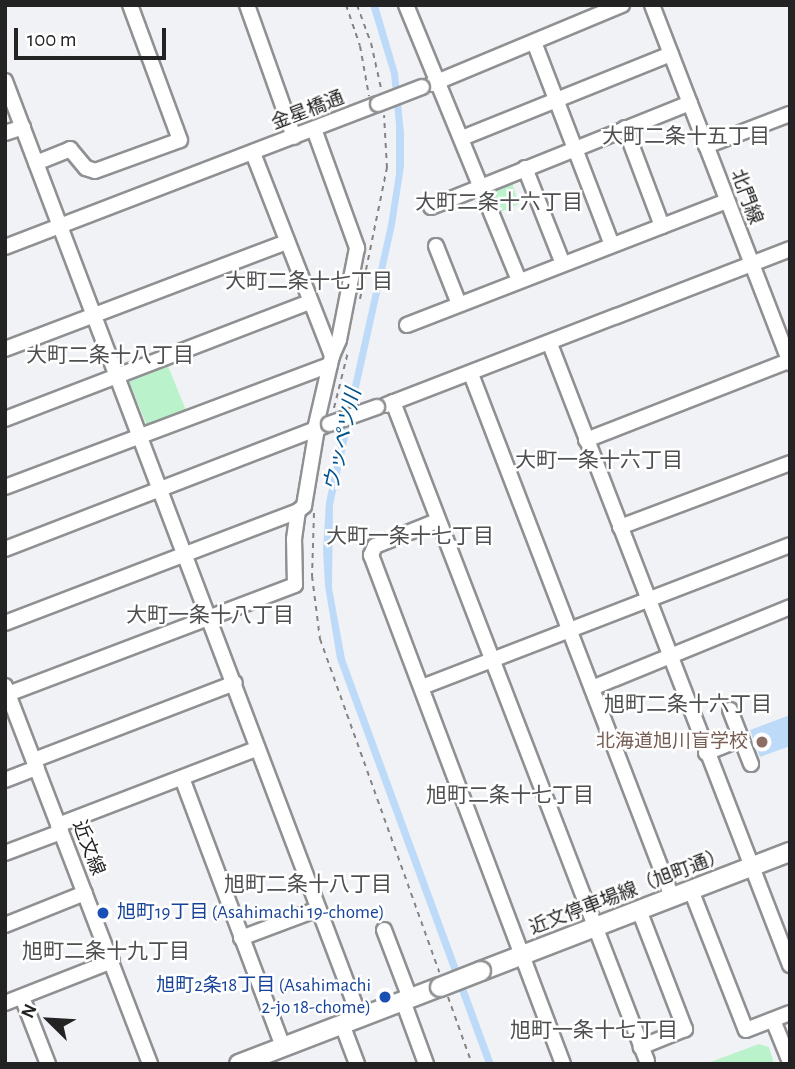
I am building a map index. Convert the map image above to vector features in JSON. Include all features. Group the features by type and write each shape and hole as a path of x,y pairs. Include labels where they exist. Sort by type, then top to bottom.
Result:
{"main road":[{"name":"近文停車場線（旭町通）","path":"406,1000 790,852"},
{"path":"239,1064 278,1054 342,1024 406,1000"}],"street":[{"path":"36,163 70,149 86,168 95,171 180,140 130,5"},
{"path":"247,5 294,137"},
{"path":"406,5 519,281"},
{"name":"金星橋通","path":"5,247 294,137 374,102 438,81 622,5"},
{"name":"北門線","path":"652,5 789,362"},
{"path":"534,42 612,245"},
{"path":"462,138 671,54"},
{"path":"5,81 255,736 256,750 360,1018"},
{"path":"431,207 690,103"},
{"path":"706,146 790,114"},
{"path":"5,133 23,127"},
{"path":"625,128 662,226"},
{"path":"5,623 186,555 298,511 304,506 331,360 339,340 357,248 314,129"},
{"path":"253,153 331,360"},
{"path":"524,168 563,264"},
{"path":"407,325 727,201"},
{"path":"5,349 287,242"},
{"path":"436,246 459,304"},
{"path":"5,549 320,427 550,344 790,249"},
{"path":"5,419 310,302"},
{"path":"550,344 790,965"},
{"path":"5,487 331,360"},
{"path":"586,440 789,362"},
{"path":"471,374 672,897"},
{"path":"393,402 646,1061"},
{"path":"620,527 790,463"},
{"path":"7,690 210,619 295,585 294,539 298,511"},
{"path":"437,521 375,546 371,555 563,1064"},
{"path":"422,687 790,545"},
{"path":"592,688 790,607"},
{"path":"5,780 35,764 235,683"},
{"name":"近文線","path":"7,690 10,712 35,764 150,1064"},
{"path":"730,710 751,764"},
{"path":"706,753 741,740"},
{"path":"5,853 60,828 256,750"},
{"path":"182,778 241,938 278,1054"},
{"path":"691,890 746,1030 790,1013"},
{"path":"5,925 85,894"},
{"path":"241,938 318,909"},
{"path":"639,910 685,1029 641,1047"},
{"path":"384,930 426,1064"},
{"path":"5,1003 112,961"},
{"path":"22,997 48,1064"},
{"path":"773,1020 790,1062"},
{"path":"342,1024 357,1064"}],"path":[{"path":"346,5 374,102"}],"green space":[{"path":"511,180 519,204 498,213 490,192 492,187"},
{"path":"168,366 187,412 148,428 129,382"},
{"path":"759,1044 769,1047 774,1064 705,1064"}],"water":[{"name":"ウッペツ川","path":"370,5 378,5 398,73 404,133 404,166 395,225 333,505 332,588 345,659 494,1064 486,1064 337,659 325,586 323,550 326,502 388,225 396,174 396,124 391,74"},
{"path":"790,715 790,746 760,757 750,730"}],"place":[{"name":"北海道旭川盲学校","path":"762,742"},
{"name":"旭町19丁目 (Asahimachi 19-chome)","path":"103,913"},
{"name":"旭町2条18丁目 (Asahimachi 2-jo 18-chome)","path":"385,997"}],"district":[{"name":"大町二条十五丁目","path":"686,137"},
{"name":"大町二条十六丁目","path":"499,203"},
{"name":"大町二条十七丁目","path":"309,282"},
{"name":"大町二条十八丁目","path":"110,356"},
{"name":"大町一条十六丁目","path":"599,461"},
{"name":"大町一条十七丁目","path":"410,537"},
{"name":"大町一条十八丁目","path":"210,616"},
{"name":"旭町二条十六丁目","path":"688,705"},
{"name":"旭町二条十七丁目","path":"510,796"},
{"name":"旭町二条十八丁目","path":"308,885"},
{"name":"旭町二条十九丁目","path":"106,952"},
{"name":"旭町一条十七丁目","path":"594,1031"}]}
